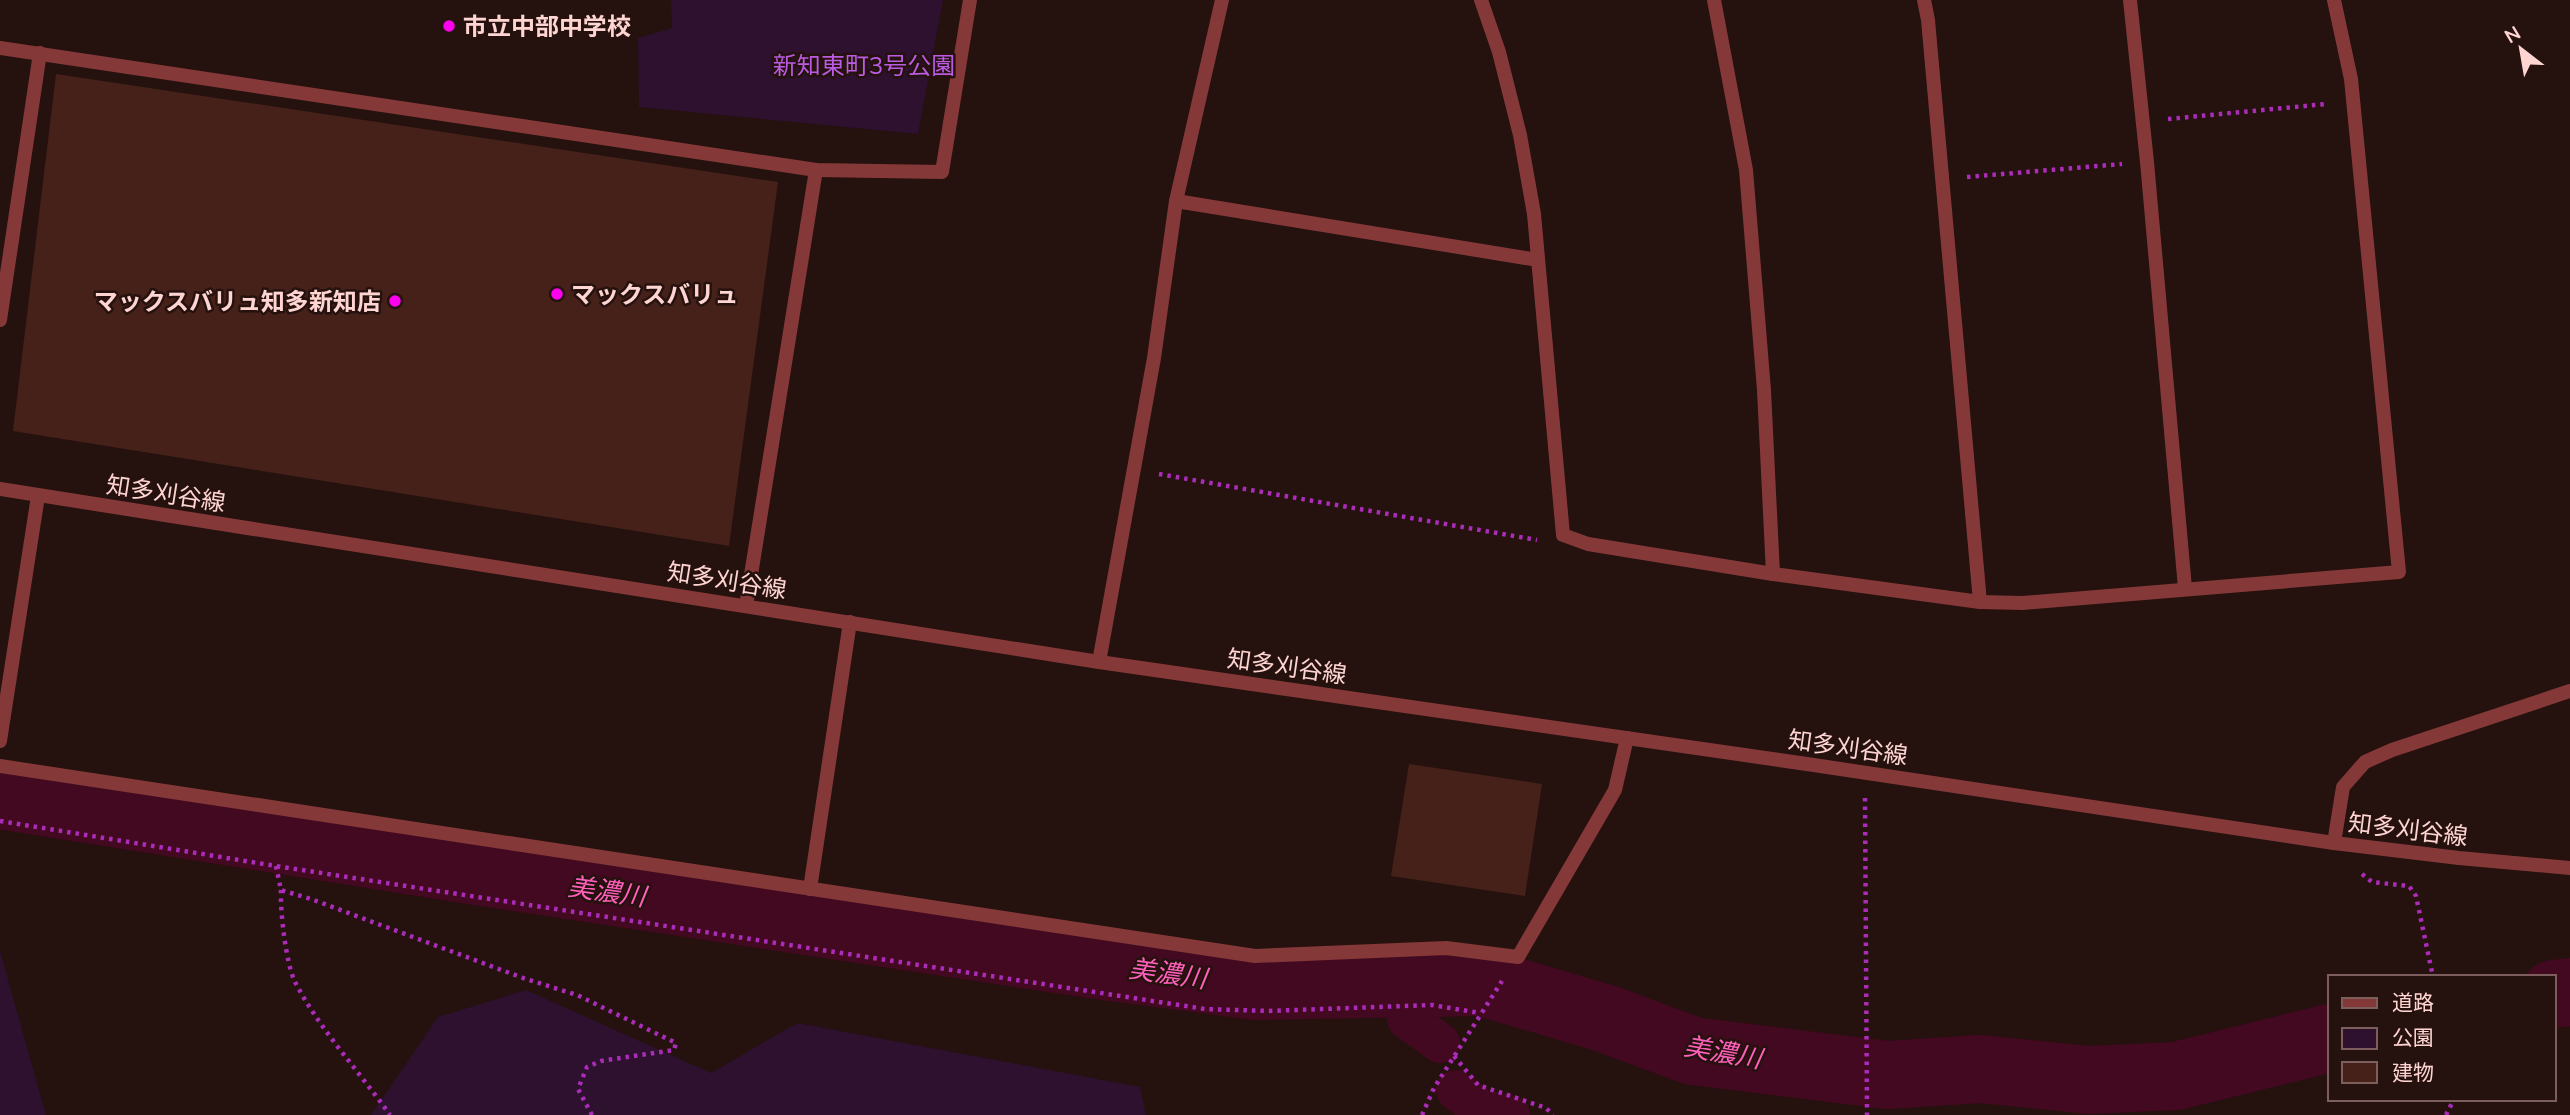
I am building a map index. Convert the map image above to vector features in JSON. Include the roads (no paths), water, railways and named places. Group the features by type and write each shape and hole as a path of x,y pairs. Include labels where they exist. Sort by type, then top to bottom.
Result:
{"street":[{"path":"0,48 816,170 942,172 970,0"},
{"path":"1099,662 1154,358 1177,201 1222,0"},
{"path":"1480,0 1499,52 1520,135 1534,214 1563,535 1588,544 1773,574 1980,602 2023,603 2399,572 2351,79 2334,0"},
{"path":"1714,0 1745,170 1764,390 1773,574"},
{"path":"1924,0 1928,20 1980,602"},
{"path":"2130,0 2185,588"},
{"path":"0,320 5,266 40,53"},
{"path":"746,606 816,170"},
{"path":"1177,201 1538,260"},
{"name":"知多刈谷線","path":"0,489 1099,662 2334,843 2570,868"},
{"path":"0,741 38,496"},
{"path":"810,889 850,622"},
{"path":"2334,843 2343,787 2365,762 2392,750 2570,691"},
{"path":"0,766 1255,956 1446,948 1518,957 1615,790 1627,738"}],"waterway":[{"name":"美濃川","path":"0,795 476,871 1110,967 1256,986 1482,982 1604,1018 1693,1051 1887,1075 1981,1069 2089,1080 2176,1076 2328,1038"},
{"name":"美濃川","path":"2556,994 2570,992"},
{"path":"1407,1019 1440,1043"},
{"path":"1456,1090 1480,1109 1510,1115"}],"place":[{"name":"市立中部中学校","path":"449,26"},
{"name":"マックスバリュ","path":"557,294"},
{"name":"マックスバリュ知多新知店","path":"395,301"}],"park label":[{"name":"新知東町3号公園","path":"864,65"}]}
